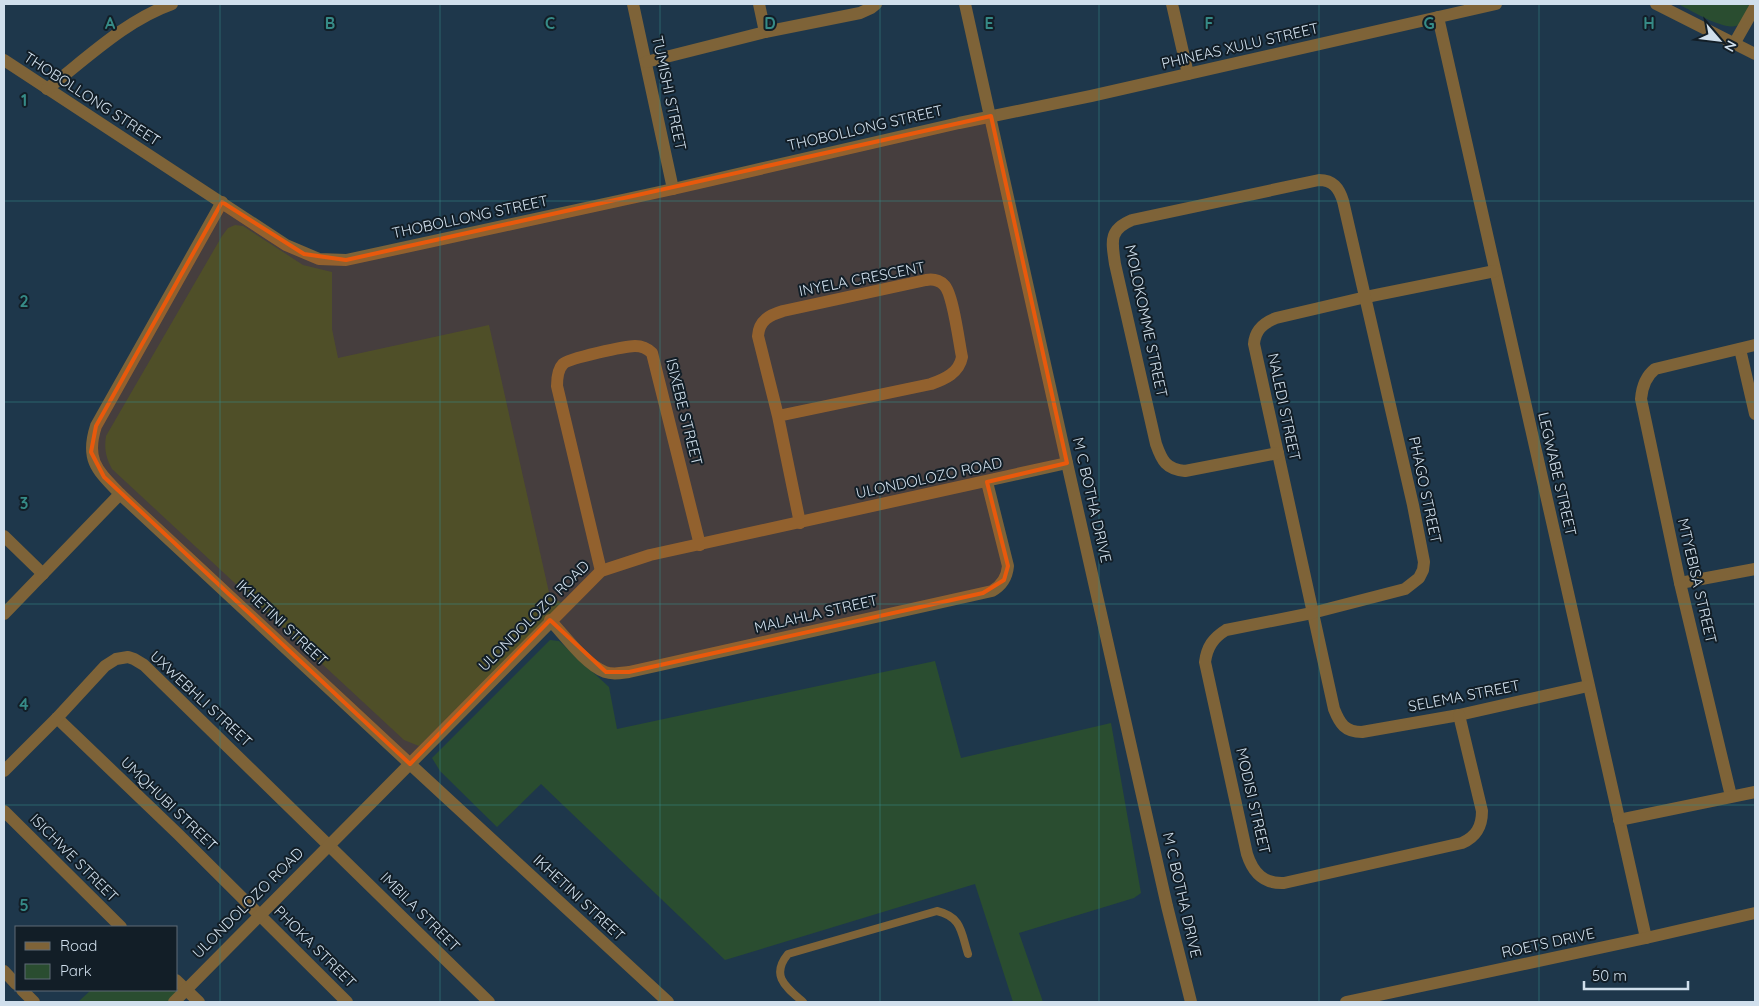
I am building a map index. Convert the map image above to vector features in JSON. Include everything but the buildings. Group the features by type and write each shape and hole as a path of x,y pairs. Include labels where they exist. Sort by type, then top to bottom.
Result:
{"street":[{"path":"47,89 127,28 150,14 172,4"},
{"name":"TUMISHI STREET","path":"633,4 673,189"},
{"path":"759,4 765,32"},
{"path":"646,62 765,32 860,13 876,4"},
{"name":"M C BOTHA DRIVE","path":"965,4 1167,906 1191,1002"},
{"path":"1172,4 1188,74"},
{"name":"PHINEAS XULU STREET","path":"991,116 1188,74 1496,4"},
{"path":"1656,4 1755,54"},
{"path":"1734,44 1755,7"},
{"name":"LEGWABE STREET","path":"1438,17 1646,938"},
{"name":"THOBOLLONG STREET","path":"4,60 271,236 304,254 319,259 346,260 673,189 991,116"},
{"name":"MOLOKOMME STREET","path":"1278,453 1185,471 1168,467 1156,444 1115,264 1112,240 1115,232 1119,227 1132,220 1326,180 1333,184 1342,194 1366,297"},
{"name":"IKHETINI STREET","path":"222,202 96,426 91,452 95,465 120,494 668,1002"},
{"name":"NALEDI STREET","path":"1346,729 1341,724 1334,709 1312,613 1254,344 1256,333 1262,325 1276,318 1366,297 1495,271"},
{"name":"INYELA CRESCENT","path":"778,416 931,384 950,376 961,364 962,357 951,300 945,286 937,281 926,280 783,311 768,316 760,325 758,336 778,416 800,523"},
{"name":"PHAGO STREET","path":"1312,613 1405,589 1418,578 1423,570 1424,562 1413,506 1366,297"},
{"path":"1755,345 1740,349 1755,414"},
{"name":"ISIXEBE STREET","path":"601,570 557,386 557,379 562,365 572,359 631,346 644,348 652,353 700,545"},
{"name":"MTYEBISA STREET","path":"1731,796 1680,583 1642,399 1643,386 1650,373 1655,369 1740,349"},
{"name":"ULONDOLOZO ROAD","path":"174,1002 601,570 650,556 1067,463"},
{"name":"MALAHLA STREET","path":"550,620 597,667 614,674 992,591 1004,580 1008,566 987,482"},
{"path":"4,614 120,494"},
{"path":"4,536 43,574"},
{"path":"1680,583 1755,569"},
{"name":"MODISI STREET","path":"1312,613 1226,630 1217,635 1206,656 1205,662 1247,854 1253,868 1263,879 1284,883 1469,840 1480,829 1482,811 1459,715"},
{"name":"UXWEBHLI STREET","path":"4,771 105,666 122,658 134,659 144,665 329,845"},
{"name":"SELEMA STREET","path":"1346,729 1353,732 1362,732 1459,715 1588,686"},
{"name":"UMQHUBI STREET","path":"56,718 259,915"},
{"path":"1619,820 1755,792"},
{"name":"ISICHWE STREET","path":"4,811 120,926"},
{"name":"IMBILA STREET","path":"329,845 489,1002"},
{"name":"ROETS DRIVE","path":"1346,1002 1755,913"},
{"name":"PHOKA STREET","path":"259,915 347,1002"},
{"path":"4,971 15,983"},
{"path":"178,982 199,1002"},
{"path":"23,991 34,1002"}],"lane":[{"path":"803,1002 787,987 780,976 781,963 788,954 937,911 947,914 956,920 968,954"}],"highlighted area":[{"path":"991,116 1067,463 987,482 1008,566 1004,580 983,593 629,672 606,672 550,620 410,764 104,477 91,452 96,426 222,202 304,254 346,260"}],"green space":[{"path":"1678,4 1752,4 1740,24 1727,26 1700,16"},
{"path":"235,225 243,226 303,265 332,272 332,329 338,358 489,325 550,596 562,603 419,746 404,740 112,469 108,461 105,449 106,436 222,236 228,228"},
{"path":"550,640 559,641 609,687 617,729 935,661 961,758 1111,723 1141,893 1134,898 1019,933 1043,1002 1013,1002 975,884 725,960 541,784 497,827 440,771 432,758"},
{"path":"90,991 180,991 169,1002 78,1002"}]}
